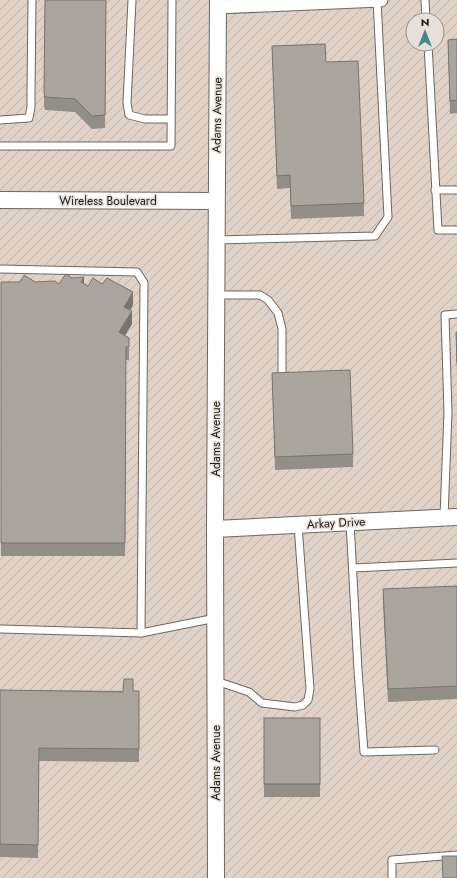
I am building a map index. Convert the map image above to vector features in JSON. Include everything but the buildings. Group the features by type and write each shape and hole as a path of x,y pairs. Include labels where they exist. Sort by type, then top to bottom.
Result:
{"street":[{"path":"218,4 381,0"},
{"name":"Adams Avenue","path":"216,878 215,529 218,4"},
{"name":"Wireless Boulevard","path":"0,200 216,201"},
{"name":"Arkay Drive","path":"215,529 450,517"}],"lane":[{"path":"0,120 29,118 31,100 32,0"},
{"path":"132,0 127,103 129,115 145,119 171,119"},
{"path":"0,146 171,146 172,0"},
{"path":"216,240 375,236 388,216 377,0"},
{"path":"425,0 426,12"},
{"path":"428,52 438,230 457,230"},
{"path":"436,190 457,190"},
{"path":"0,269 137,272 144,282 141,633"},
{"path":"216,295 260,295 268,300 278,312 282,329 282,375"},
{"path":"450,517 446,315 457,314"},
{"path":"350,522 364,752 435,750"},
{"path":"216,681 249,692 262,703 295,707 303,705 308,700 310,689 298,525"},
{"path":"353,568 457,563"},
{"path":"0,630 141,633 216,618"},
{"path":"392,878 392,860 457,855"}],"shaded area":[{"path":"0,0 457,0 457,878 0,878"}]}
